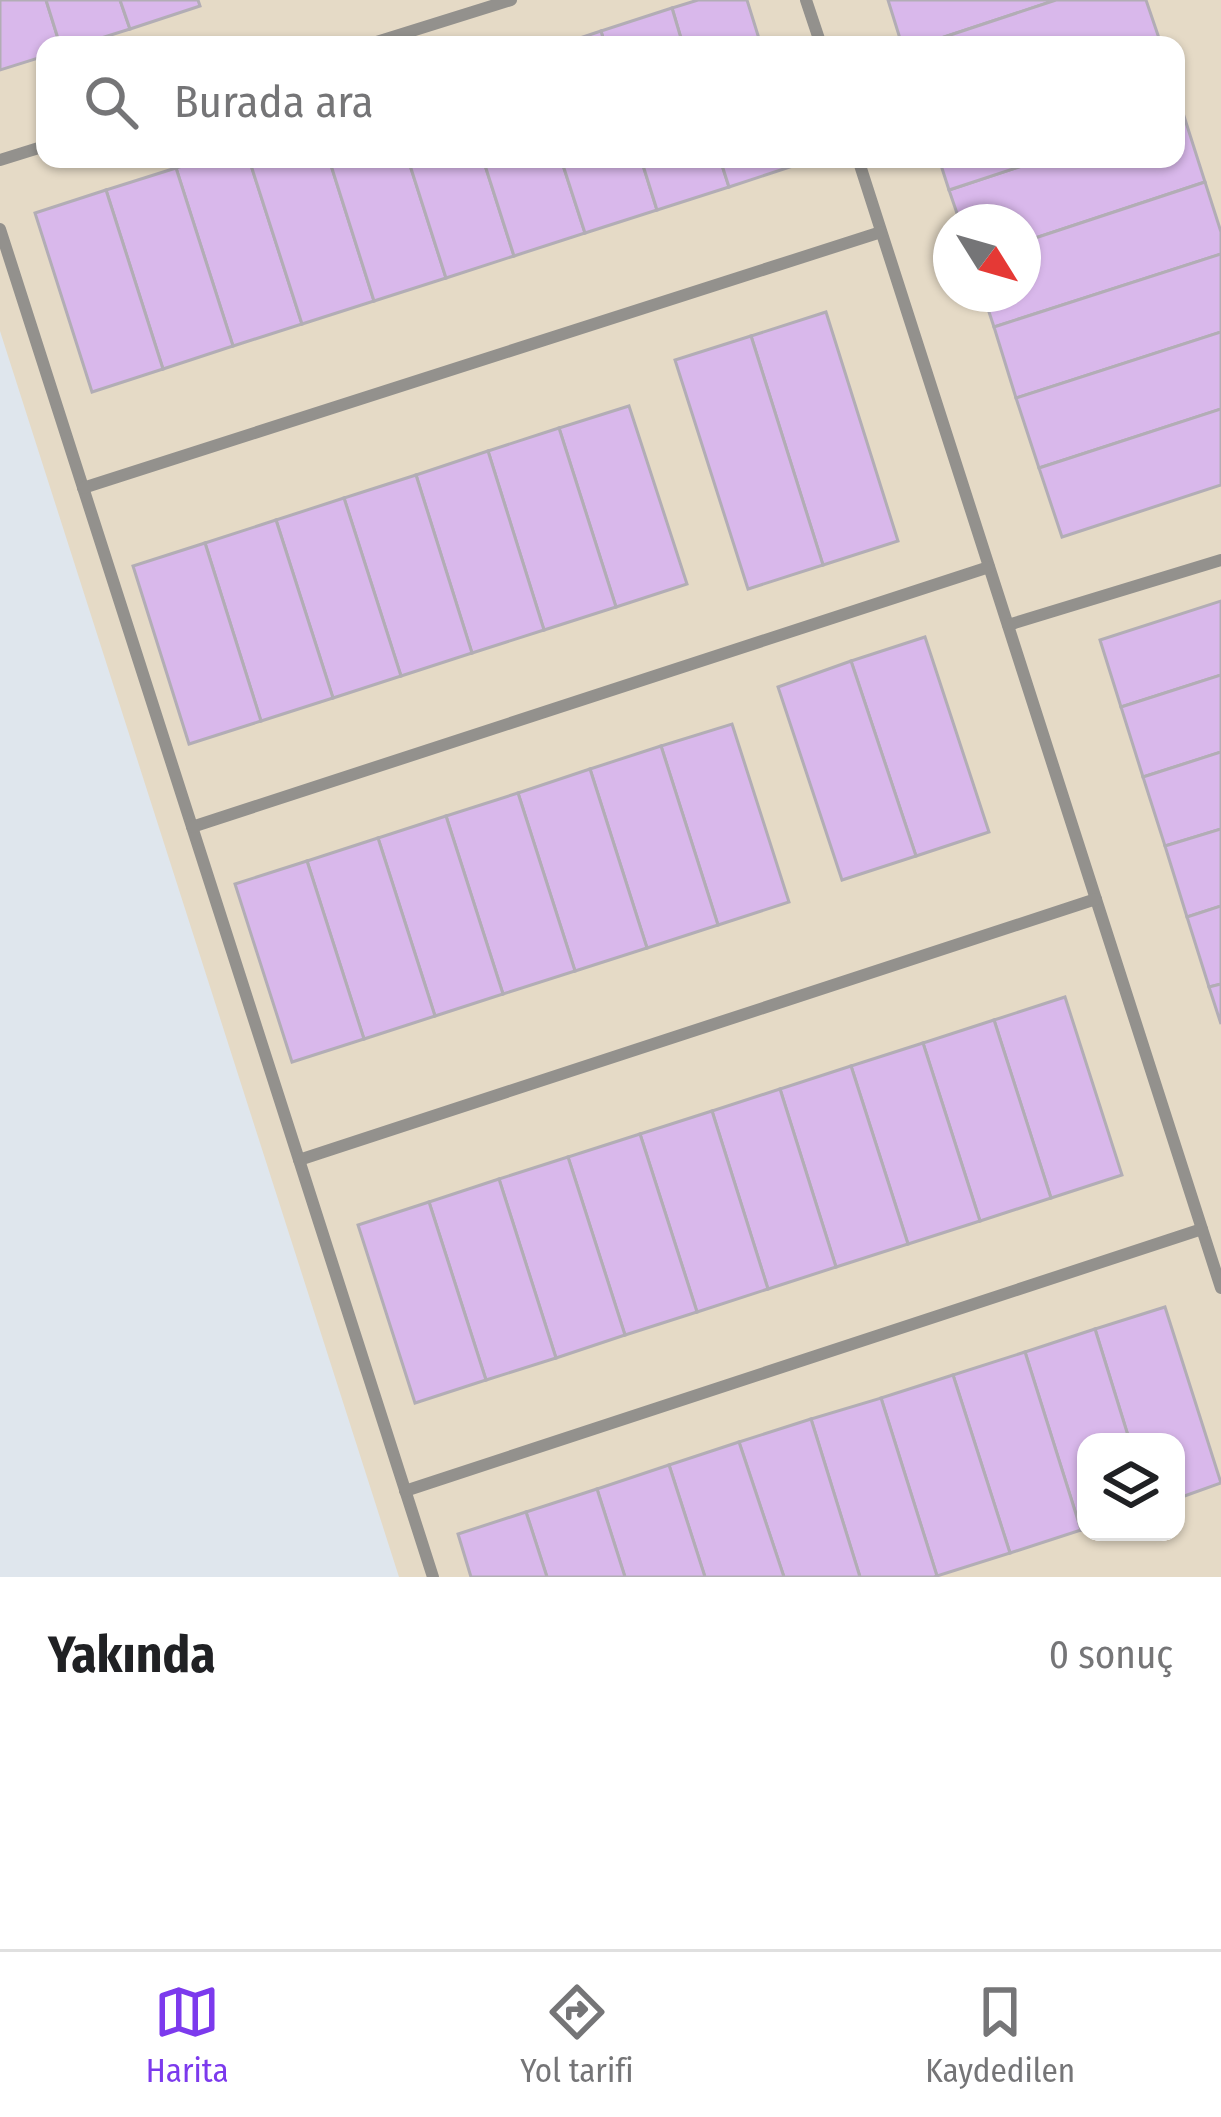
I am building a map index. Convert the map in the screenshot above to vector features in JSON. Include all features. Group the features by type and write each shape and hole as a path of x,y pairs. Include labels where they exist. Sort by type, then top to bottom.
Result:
{"lane":[{"path":"396,36 511,0"},
{"path":"806,0 818,36"},
{"path":"0,160 36,149"},
{"path":"861,168 1221,1288"},
{"path":"0,229 433,1577"},
{"path":"83,488 881,232"},
{"path":"1008,625 1221,560"},
{"path":"192,827 989,567"},
{"path":"299,1160 1096,899"},
{"path":"405,1491 1202,1229"}],"shaded area":[{"path":"0,0 1221,0 1221,1577 399,1577 0,331"}],"building":[{"path":"0,0 46,0 57,36 36,36 36,59 0,70"},
{"path":"46,0 120,0 130,29 108,36 57,36"},
{"path":"120,0 198,0 200,6 130,29"},
{"path":"698,0 747,0 758,36 680,36 672,8"},
{"path":"888,0 1056,0 947,36 899,36"},
{"path":"1056,0 1146,0 1158,36 947,36"},
{"path":"672,8 680,36 602,36 601,31"},
{"path":"1185,119 1205,182 1041,236 1041,204 954,204 949,190 1016,168 1185,168"},
{"path":"176,168 252,168 302,324 233,346"},
{"path":"176,168 233,346 163,369 106,190"},
{"path":"252,168 332,168 374,301 302,324"},
{"path":"332,168 411,168 446,278 374,301"},
{"path":"411,168 486,168 514,256 446,278"},
{"path":"486,168 564,168 585,233 514,256"},
{"path":"564,168 644,168 657,210 585,233"},
{"path":"644,168 723,168 729,187 657,210"},
{"path":"723,168 787,168 729,187"},
{"path":"942,168 1016,168 949,190"},
{"path":"1205,182 1221,232 1221,254 1041,312 1041,236"},
{"path":"106,190 163,369 92,392 35,213"},
{"path":"1221,254 1221,332 1016,398 994,327"},
{"path":"826,312 898,541 823,565 751,336"},
{"path":"989,312 1041,312 994,327"},
{"path":"1221,332 1221,409 1039,468 1016,398"},
{"path":"751,336 823,565 748,589 675,360"},
{"path":"629,406 687,584 616,607 559,428"},
{"path":"1221,409 1221,485 1062,537 1039,468"},
{"path":"559,428 616,607 544,630 488,451"},
{"path":"488,451 544,630 472,653 416,475"},
{"path":"416,475 472,653 401,676 344,498"},
{"path":"344,498 401,676 333,698 276,520"},
{"path":"276,520 333,698 261,721 205,543"},
{"path":"205,543 261,721 189,744 133,566"},
{"path":"1221,601 1221,675 1121,707 1100,640"},
{"path":"925,637 989,832 916,856 851,661"},
{"path":"851,661 916,856 842,880 778,687"},
{"path":"1221,675 1221,752 1143,777 1121,707"},
{"path":"732,724 789,902 718,925 661,746"},
{"path":"661,746 718,925 647,948 590,769"},
{"path":"1221,752 1221,829 1165,846 1143,777"},
{"path":"590,769 647,948 575,971 518,793"},
{"path":"518,793 575,971 503,994 446,816"},
{"path":"446,816 503,994 435,1016 378,838"},
{"path":"1221,829 1221,906 1187,917 1165,846"},
{"path":"378,838 435,1016 364,1039 307,861"},
{"path":"307,861 364,1039 292,1062 235,884"},
{"path":"1221,906 1221,984 1209,987 1187,917"},
{"path":"1221,984 1221,1024 1209,987"},
{"path":"1065,997 1122,1175 1051,1198 994,1020"},
{"path":"994,1020 1051,1198 980,1221 923,1043"},
{"path":"923,1043 980,1221 908,1244 851,1066"},
{"path":"851,1066 908,1244 836,1267 780,1089"},
{"path":"780,1089 836,1267 768,1289 712,1111"},
{"path":"712,1111 768,1289 697,1312 640,1134"},
{"path":"640,1134 697,1312 625,1335 568,1157"},
{"path":"568,1157 625,1335 556,1358 499,1179"},
{"path":"499,1179 556,1358 486,1380 429,1202"},
{"path":"429,1202 486,1380 415,1403 358,1225"},
{"path":"1165,1307 1221,1483 1185,1496 1185,1433 1127,1433 1095,1329"},
{"path":"1095,1329 1127,1433 1077,1433 1077,1517 1025,1352"},
{"path":"1025,1352 1077,1517 1077,1531 1010,1553 953,1375"},
{"path":"953,1375 1010,1553 937,1576 881,1398"},
{"path":"881,1398 934,1577 860,1577 811,1419"},
{"path":"811,1419 860,1577 784,1577 739,1442"},
{"path":"739,1442 784,1577 705,1577 669,1465"},
{"path":"669,1465 705,1577 625,1577 597,1489"},
{"path":"597,1489 625,1577 547,1577 526,1512"},
{"path":"526,1512 547,1577 471,1577 458,1534"}]}
